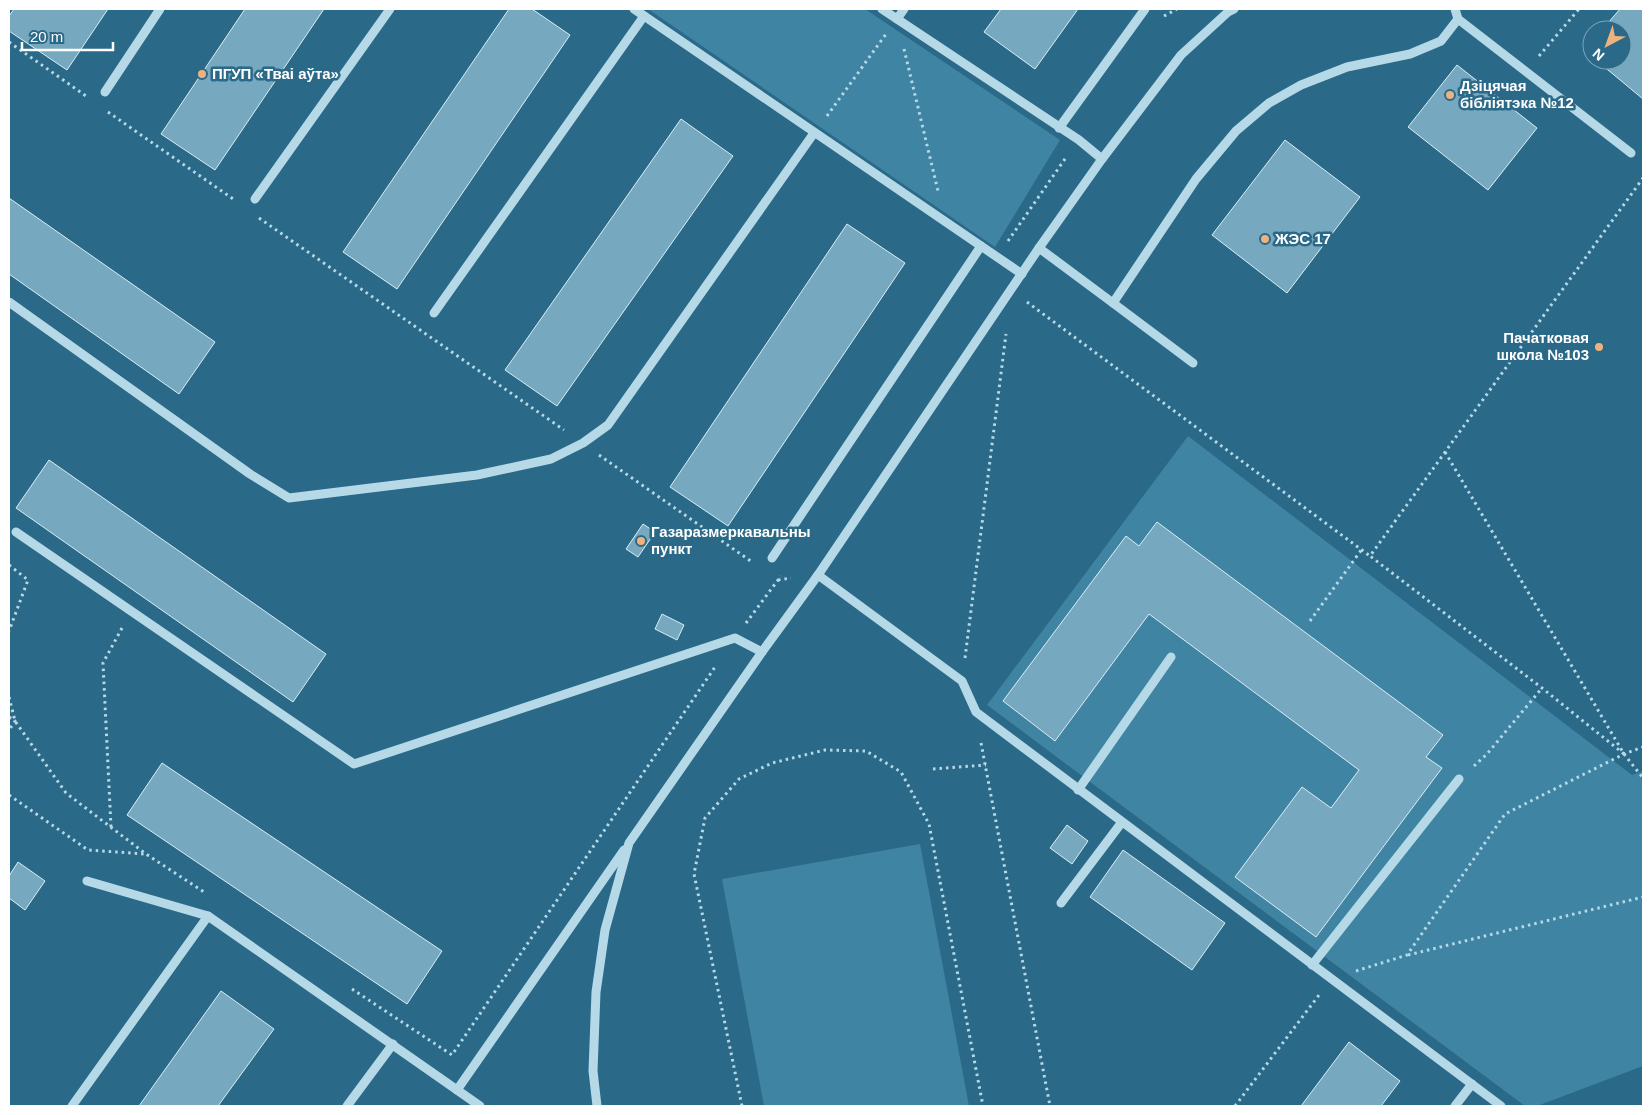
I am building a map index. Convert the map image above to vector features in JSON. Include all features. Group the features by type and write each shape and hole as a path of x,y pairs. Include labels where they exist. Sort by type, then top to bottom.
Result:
{"street":[{"path":"105,92 160,9"},
{"path":"255,199 390,9"},
{"path":"634,9 1022,274"},
{"path":"882,9 1079,140 1102,159"},
{"path":"897,19 904,9"},
{"path":"1059,128 1145,9"},
{"path":"457,1090 762,652 818,575 1039,248 1102,159 1181,55 1228,12 1234,9"},
{"path":"1455,9 1458,19 1630,152"},
{"path":"434,313 644,16"},
{"path":"1113,303 1196,179 1236,131 1269,103 1301,85 1347,66 1410,54 1441,41 1458,19"},
{"path":"9,302 250,474 289,498 477,475 551,459 583,443 608,425 814,132"},
{"path":"772,558 980,246"},
{"path":"1039,248 1193,363"},
{"path":"16,532 354,764 735,638 762,652"},
{"path":"818,575 962,681 976,712 1501,1106"},
{"path":"1078,790 1171,657"},
{"path":"1312,965 1460,779"},
{"path":"1061,903 1122,822"},
{"path":"597,1106 593,1071 596,992 605,930 629,843"},
{"path":"87,881 208,916 480,1106"},
{"path":"72,1106 208,916"},
{"path":"347,1106 393,1044"},
{"path":"1455,1106 1472,1084"}],"path":[{"path":"1160,18 1177,9"},
{"path":"1526,72 1579,9"},
{"path":"814,132 897,19"},
{"path":"897,19 946,222"},
{"path":"9,42 88,98"},
{"path":"104,109 240,204"},
{"path":"996,257 1079,140"},
{"path":"1370,556 1643,178"},
{"path":"256,215 583,443"},
{"path":"1011,290 1362,549 1624,754"},
{"path":"962,681 1006,329"},
{"path":"1445,452 1624,754 1643,778"},
{"path":"606,460 756,565"},
{"path":"1310,621 1362,549"},
{"path":"9,565 28,580 9,631"},
{"path":"344,984 452,1055 735,638 784,572"},
{"path":"772,575 779,580"},
{"path":"112,828 103,663 131,612"},
{"path":"1487,754 1542,688"},
{"path":"9,698 16,721 66,792 146,854 212,897"},
{"path":"976,712 1050,1106"},
{"path":"9,718 16,721"},
{"path":"9,730 16,721"},
{"path":"1407,955 1505,814 1624,754 1643,747"},
{"path":"742,1106 694,874 706,818 739,779 772,763 825,750 866,751 901,772 929,824 983,1106"},
{"path":"933,769 986,764"},
{"path":"9,795 88,850 146,854"},
{"path":"1235,1106 1331,979 1407,955 1643,897"}],"shaded area":[{"path":"648,9 865,9 1060,140 995,247"},
{"path":"1188,436 1632,775 1643,771 1643,1066 1537,1106 1525,1106 987,705"},
{"path":"920,844 969,1106 764,1106 722,879"}],"building":[{"path":"14,9 108,9 67,70 9,31 9,16"},
{"path":"245,9 324,9 215,170 161,134"},
{"path":"509,9 532,9 570,35 397,289 343,252"},
{"path":"1001,9 1078,9 1035,69 984,32"},
{"path":"1620,9 1643,9 1643,99 1608,70 1632,70 1632,20 1611,20"},
{"path":"1457,65 1537,128 1488,190 1408,127"},
{"path":"681,119 733,156 557,406 505,370"},
{"path":"1285,140 1360,197 1287,293 1212,235"},
{"path":"9,198 215,342 179,394 9,274"},
{"path":"847,224 905,263 728,526 670,487"},
{"path":"49,460 326,654 293,702 16,508"},
{"path":"1157,522 1443,735 1426,757 1442,768 1316,937 1235,877 1302,787 1331,808 1359,770 1149,614 1055,741 1003,701 1126,536 1139,546"},
{"name":"Газаразмеркавальны пункт","path":"643,524 655,532 638,557 626,549"},
{"path":"662,614 684,625 677,640 655,629"},
{"path":"162,763 442,951 407,1004 127,815"},
{"path":"1067,825 1088,841 1072,864 1050,848"},
{"path":"1123,850 1225,923 1192,970 1090,897"},
{"path":"18,862 45,881 25,910 9,898 9,876"},
{"path":"221,991 274,1029 218,1106 139,1106"},
{"path":"1349,1042 1400,1081 1381,1106 1301,1106"}],"place":[{"name":"ПГУП «Тваі аўта»","path":"202,74"},
{"name":"Дзіцячая бібліятэка №12","path":"1450,95"},
{"name":"ЖЭС 17","path":"1265,239"},
{"name":"Пачатковая школа №103","path":"1599,347"},
{"name":"Газаразмеркавальны пункт","path":"641,541"}]}
